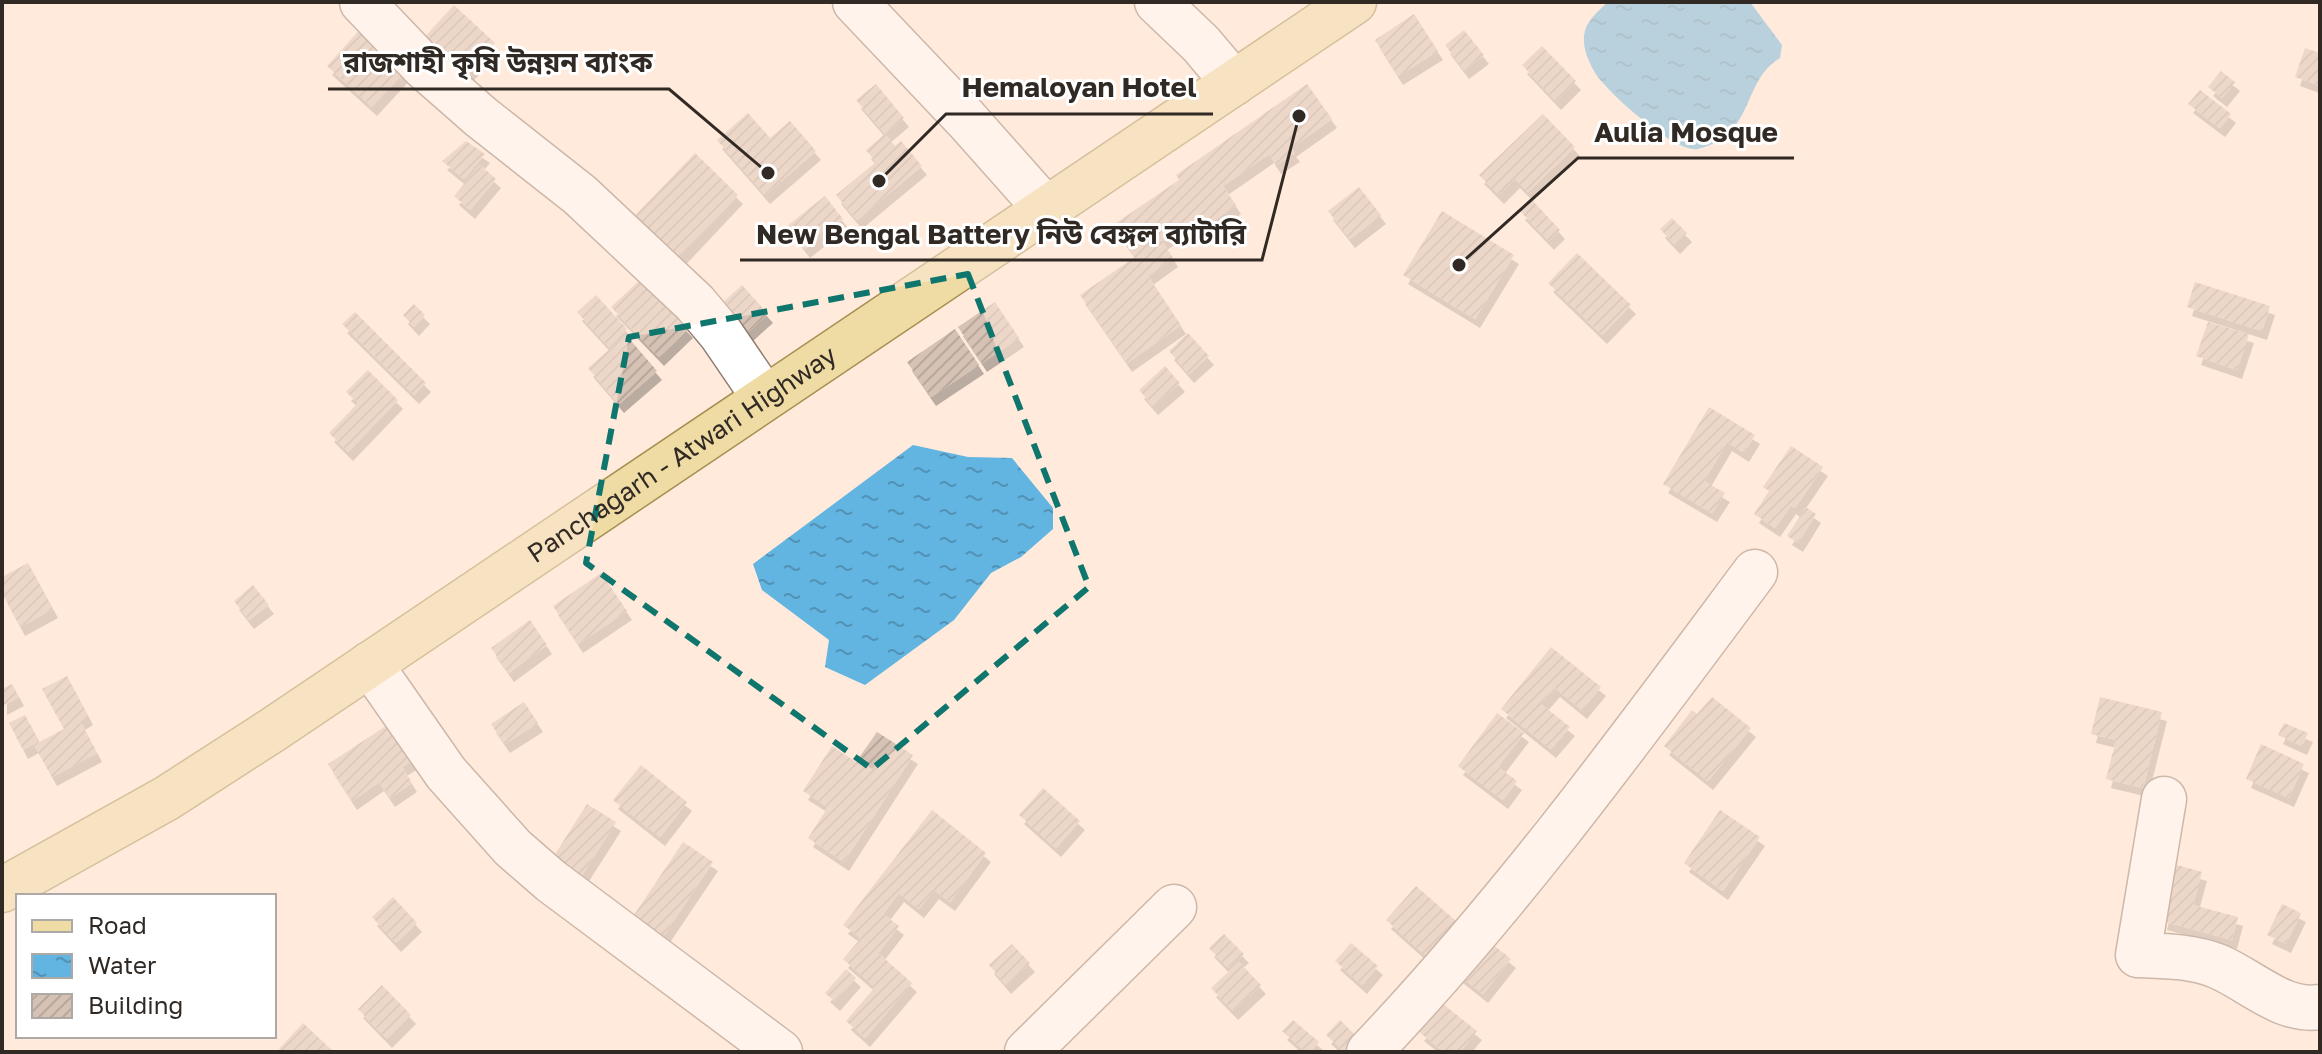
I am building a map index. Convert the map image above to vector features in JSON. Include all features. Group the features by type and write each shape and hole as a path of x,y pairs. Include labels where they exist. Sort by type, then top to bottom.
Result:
{"main road":[{"name":"Panchagarh - Atwari Highway","path":"2,890 167,798 1354,2"}],"street":[{"path":"362,2 424,67 481,117 580,195 695,303 721,334 764,397"},
{"path":"855,2 1046,209"},
{"path":"1157,2 1201,44 1234,83"},
{"path":"1369,1052 1497,909 1588,797 1755,572"},
{"path":"370,664 446,773 513,848 574,899 780,1052"},
{"path":"2164,799 2138,955 2178,956 2217,966 2290,1005 2320,1007"},
{"path":"1027,1052 1174,907"}],"highlighted area":[{"path":"968,274 1089,587 872,769 586,563 629,337"}],"water":[{"path":"1608,2 1750,2 1782,45 1780,58 1759,80 1730,132 1717,142 1698,149 1688,148 1658,132 1642,119 1594,71 1585,50 1585,31 1593,17"},
{"path":"913,445 968,457 1012,458 1053,508 1053,529 1021,557 991,573 954,620 865,685 825,667 829,640 762,590 753,564"}],"building":[{"path":"454,5 495,43 461,80 419,43"},
{"path":"1414,14 1438,51 1398,76 1375,40"},
{"path":"362,27 408,68 372,107 327,66"},
{"path":"1464,30 1484,55 1464,70 1445,45"},
{"path":"1542,46 1576,81 1556,101 1522,65"},
{"path":"2305,48 2320,53 2320,86 2295,77"},
{"path":"2221,71 2235,82 2222,98 2208,87"},
{"path":"876,84 904,118 885,134 856,100"},
{"path":"1307,84 1332,119 1291,148 1295,153 1276,165 1269,154 1223,186 1236,205 1209,224 1202,214 1162,241 1173,258 1148,276 1181,325 1127,363 1080,295 1135,257 1113,225 1179,180 1176,175"},
{"path":"2200,90 2231,114 2220,128 2188,104"},
{"path":"748,113 770,138 790,121 816,151 765,195 717,140"},
{"path":"1543,114 1575,147 1528,192 1515,179 1499,195 1479,175"},
{"path":"885,134 895,146 901,141 922,166 857,220 836,195 876,162 866,150"},
{"path":"466,141 485,154 464,179 442,161"},
{"path":"695,153 738,195 672,265 628,223"},
{"path":"480,165 496,179 470,210 454,196"},
{"path":"1359,187 1381,215 1350,239 1328,211"},
{"path":"825,196 843,219 805,249 787,226"},
{"path":"1532,200 1560,230 1549,241 1520,211"},
{"path":"1442,211 1514,255 1475,319 1403,275"},
{"path":"1672,218 1687,233 1675,245 1660,229"},
{"path":"1577,253 1631,305 1602,335 1548,283"},
{"path":"641,279 688,329 659,357 611,307"},
{"path":"2195,282 2270,306 2262,331 2187,307"},
{"path":"742,285 768,314 747,333 721,304"},
{"path":"596,295 627,329 609,347 577,312"},
{"path":"995,302 1019,338 982,363 958,327"},
{"path":"414,304 425,315 414,327 403,315"},
{"path":"355,312 426,383 414,395 342,324"},
{"path":"2208,322 2249,334 2237,370 2196,356"},
{"path":"955,329 979,365 931,397 907,362"},
{"path":"1188,333 1209,356 1189,374 1169,351"},
{"path":"626,335 657,371 619,404 588,368"},
{"path":"1165,366 1180,383 1153,406 1139,390"},
{"path":"368,370 398,400 348,452 329,433 358,403 346,392"},
{"path":"1709,407 1755,435 1744,453 1727,442 1704,481 1725,493 1712,513 1663,484"},
{"path":"1791,446 1823,467 1795,508 1791,505 1775,528 1754,514 1769,491 1763,487"},
{"path":"1806,507 1816,514 1798,543 1787,536"},
{"path":"28,563 53,609 20,627 2,593 2,577"},
{"path":"601,573 627,611 578,644 553,606"},
{"path":"253,585 269,605 249,620 234,601"},
{"path":"530,620 547,645 509,673 491,648"},
{"path":"1551,647 1601,687 1582,710 1555,688 1541,704 1570,727 1551,749 1501,709"},
{"path":"67,676 88,716 80,721 97,753 52,777 34,745 64,729 42,689"},
{"path":"12,684 19,697 2,706 2,689"},
{"path":"1712,697 1751,728 1708,781 1664,746 1692,710 1697,714"},
{"path":"2100,697 2162,712 2143,788 2106,779 2116,740 2091,734"},
{"path":"524,702 538,723 505,744 491,724"},
{"path":"1497,713 1524,733 1498,767 1517,781 1503,800 1458,766"},
{"path":"25,715 39,741 23,750 9,723"},
{"path":"2284,723 2308,733 2302,746 2278,735"},
{"path":"389,724 413,760 402,767 412,783 390,798 379,782 352,801 328,764"},
{"path":"877,732 913,755 844,862 808,838 828,807 803,791 832,746 856,762"},
{"path":"2261,744 2304,764 2289,798 2246,779"},
{"path":"641,765 687,802 660,837 613,800"},
{"path":"1043,788 1080,821 1056,848 1019,815"},
{"path":"587,804 616,822 581,877 552,859"},
{"path":"932,810 986,853 950,902 934,890 919,909 899,893 883,914 899,926 879,952 868,944 912,983 865,1038 846,1021 875,987 843,959 861,938 843,925"},
{"path":"1720,810 1760,837 1723,891 1684,863"},
{"path":"683,842 713,862 660,941 630,921"},
{"path":"2177,865 2202,872 2193,905 2238,917 2232,940 2162,921"},
{"path":"1416,886 1463,927 1433,962 1386,920"},
{"path":"393,897 417,923 396,943 372,917"},
{"path":"2282,904 2301,913 2286,944 2267,935"},
{"path":"1224,934 1244,954 1228,968 1209,948"},
{"path":"1482,936 1511,959 1483,994 1454,971"},
{"path":"1351,943 1378,966 1362,985 1335,961"},
{"path":"1012,944 1030,963 1006,985 989,965"},
{"path":"1239,962 1261,985 1233,1011 1211,988"},
{"path":"846,969 856,978 835,1002 825,993"},
{"path":"382,985 411,1015 387,1039 358,1009"},
{"path":"1443,1004 1477,1031 1460,1052 1444,1052 1419,1032"},
{"path":"1293,1020 1319,1042 1310,1052 1282,1031"},
{"path":"1340,1020 1358,1038 1345,1052 1326,1035"},
{"path":"303,1023 334,1052 282,1052 279,1049"}],"place":[{"name":"New Bengal Battery নিউ বেঙ্গল ব্যাটারি","path":"1299,116"},
{"name":"রাজশাহী কৃষি উন্নয়ন ব্যাংক","path":"768,173"},
{"name":"Hemaloyan Hotel","path":"879,181"},
{"name":"Aulia Mosque","path":"1459,265"}]}
